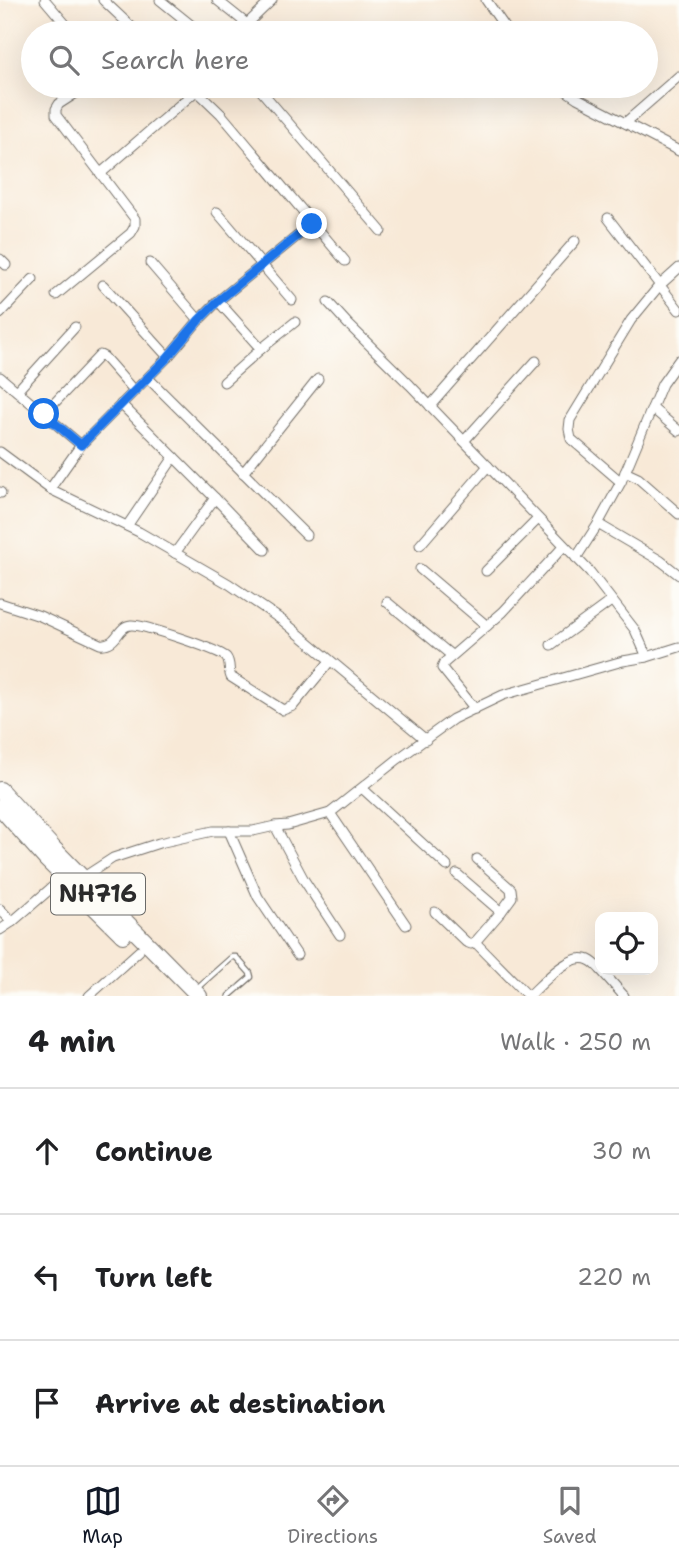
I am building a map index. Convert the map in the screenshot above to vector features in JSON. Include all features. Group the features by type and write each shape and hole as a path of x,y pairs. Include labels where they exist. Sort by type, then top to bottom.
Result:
{"highway":[{"name":"NH716","path":"0,790 73,880 139,951 192,994"},
{"name":"NH716","path":"0,807 192,994"}],"street":[{"path":"45,0 63,21"},
{"path":"103,0 125,21"},
{"path":"160,0 186,21"},
{"path":"218,0 243,21"},
{"path":"250,21 272,0"},
{"path":"486,0 501,21"},
{"path":"658,94 679,76"},
{"path":"56,295 131,233 135,226 135,219 56,115 59,104 68,98"},
{"path":"101,173 183,98"},
{"path":"204,98 254,151 345,261"},
{"path":"267,98 381,231"},
{"path":"577,98 679,151"},
{"path":"625,123 654,98"},
{"path":"217,212 292,300"},
{"path":"608,218 679,310"},
{"path":"50,489 81,445 168,357 199,320 218,301 312,224"},
{"path":"430,406 575,241"},
{"path":"150,263 199,320"},
{"path":"621,482 571,439 570,420 631,320 659,286 679,268"},
{"path":"0,314 33,279"},
{"path":"103,285 168,357"},
{"path":"218,301 261,349"},
{"path":"328,302 590,572 635,630 647,657"},
{"path":"224,382 295,322"},
{"path":"17,391 75,327"},
{"path":"44,414 100,355 134,391"},
{"path":"576,558 621,482 662,384 679,360"},
{"path":"464,442 536,361"},
{"path":"0,377 81,445"},
{"path":"148,378 306,535"},
{"path":"243,473 318,379"},
{"path":"121,404 265,550"},
{"path":"652,408 679,431"},
{"path":"0,452 50,489 127,526 229,584 283,621 426,740"},
{"path":"127,526 174,457"},
{"path":"420,545 488,466"},
{"path":"625,472 638,478 679,514"},
{"path":"174,553 215,498"},
{"path":"486,571 538,519"},
{"path":"598,524 661,561 679,575"},
{"path":"475,709 442,668 502,612 564,546"},
{"path":"420,569 486,626"},
{"path":"551,645 611,601"},
{"path":"387,602 452,656"},
{"path":"0,603 40,616 100,644 107,645 127,626 133,625 223,654 230,664 229,673 232,677 284,710 293,706 330,661"},
{"path":"0,930 73,880 113,858 159,843 213,831 253,831 275,825 288,825 330,813 453,719 503,695 679,647"},
{"path":"363,789 447,866"},
{"path":"330,813 407,925"},
{"path":"275,825 304,880 340,934"},
{"path":"229,831 258,897 297,955"},
{"path":"435,912 471,944 501,912 512,897 511,889 477,859"},
{"path":"457,874 501,912"},
{"path":"0,909 12,922"},
{"path":"475,942 528,996 574,959 583,958 595,964"},
{"path":"89,996 139,951"},
{"path":"606,975 624,996"}],"lane":[{"path":"192,994 232,957 236,957 251,977 229,996"}],"route":[{"path":"44,414 81,445 168,357 218,301 312,224"}]}
